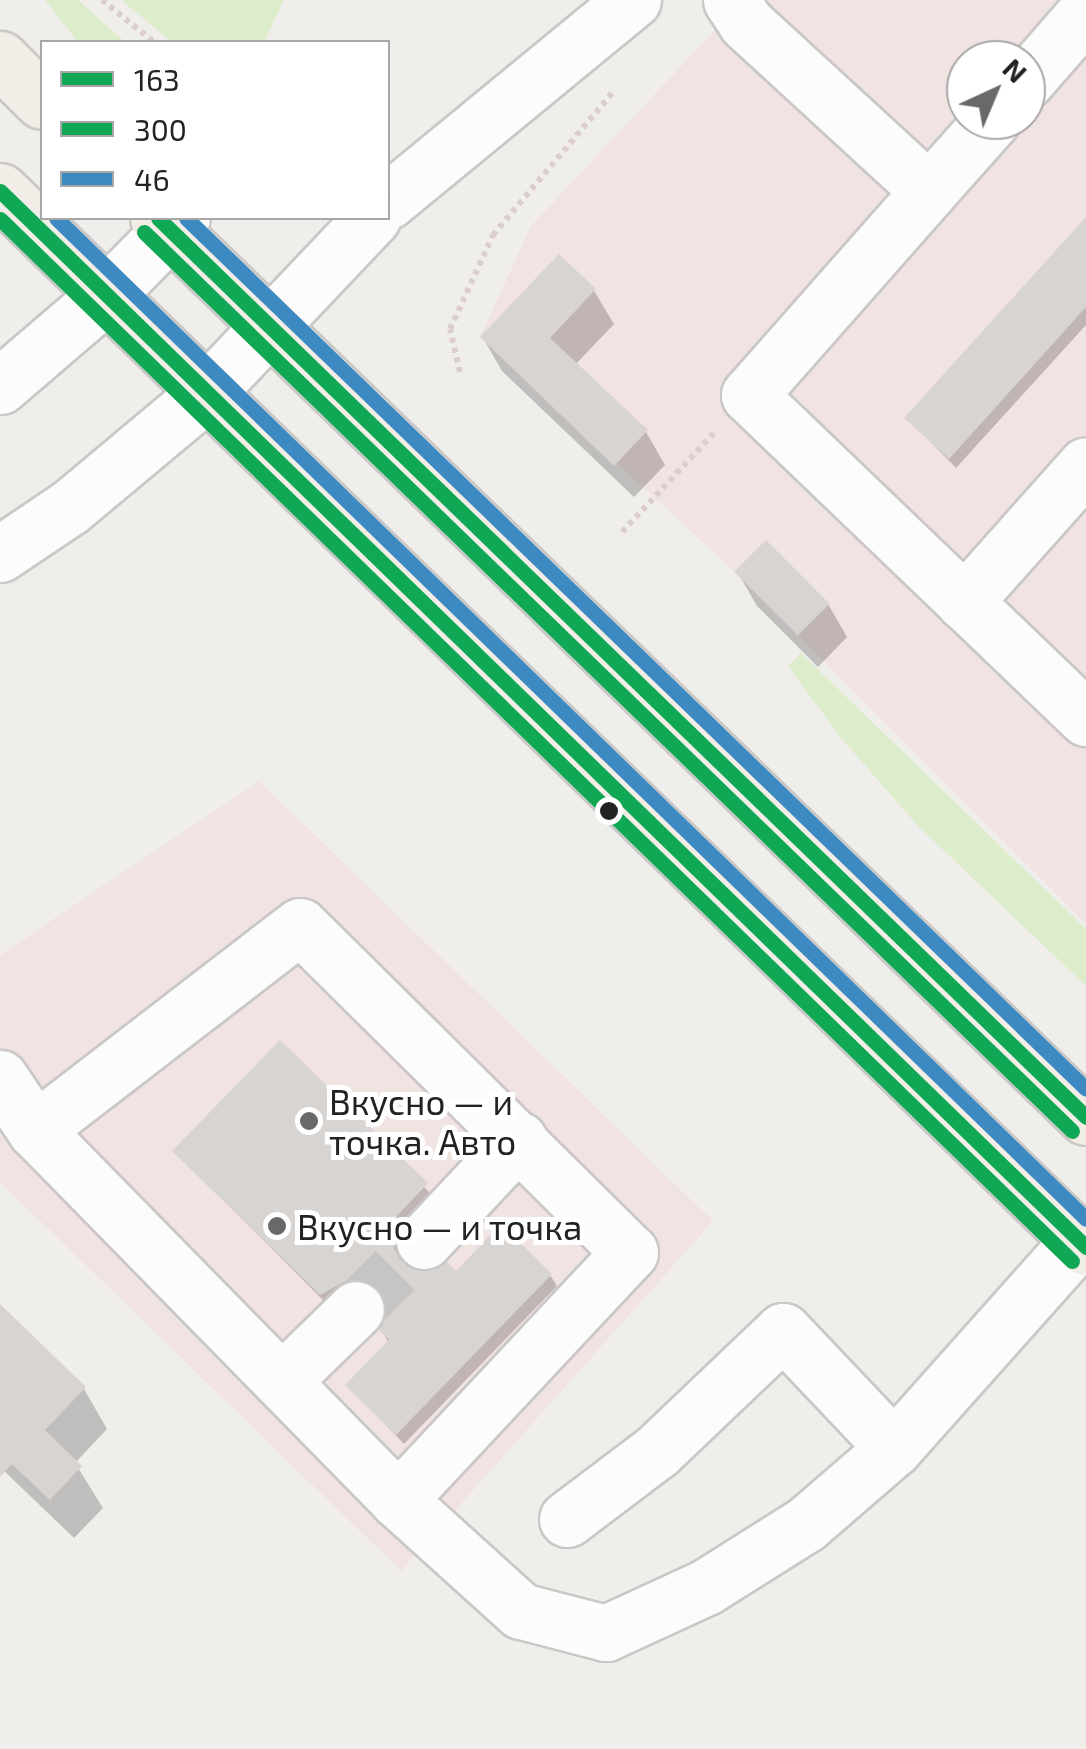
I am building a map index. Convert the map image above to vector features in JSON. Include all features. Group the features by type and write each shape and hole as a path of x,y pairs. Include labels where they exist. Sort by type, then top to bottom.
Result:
{"main road":[{"path":"0,59 40,99"},
{"path":"0,192 1082,1243"},
{"path":"170,222 267,327 1086,1117"}],"street":[{"path":"390,199 633,0"},
{"path":"731,0 746,24 929,191"},
{"path":"1046,58 1081,18 1086,22"},
{"path":"974,140 749,395 1086,718"},
{"path":"14,546 205,394 370,220"},
{"path":"0,386 106,295 170,222"},
{"path":"964,602 1086,465"},
{"path":"35,1130 300,926 630,1252 398,1500"},
{"path":"0,1078 35,1130 398,1500 521,1611 606,1632 706,1587 806,1524 894,1448 1082,1243"},
{"path":"424,1241 519,1140"},
{"path":"282,1381 356,1309"},
{"path":"567,1519 657,1450 783,1331 894,1448"}],"path":[{"path":"102,0 152,40"},
{"path":"460,372 450,329 493,236 622,82"},
{"path":"622,532 749,395"}],"shaded area":[{"path":"743,0 1086,0 1086,924 735,572 480,337 531,226"},
{"path":"259,781 713,1221 401,1571 0,1182 0,955"}],"green space":[{"path":"45,0 78,0 123,40 76,40"},
{"path":"121,0 284,0 265,40 170,40"},
{"path":"801,653 1086,929 1086,986 918,826 841,738 788,666"}],"building":[{"path":"1086,217 1086,307 949,459 904,418"},
{"path":"559,254 596,289 550,338 648,430 614,466 480,337"},
{"path":"766,540 830,604 798,635 734,572"},
{"path":"280,1040 428,1183 397,1216 394,1249 403,1264 432,1271 447,1262 456,1271 501,1224 552,1274 396,1435 345,1385 389,1340 379,1330 386,1302 379,1288 349,1279 320,1295 172,1151"},
{"path":"0,1304 86,1387 45,1430 82,1466 50,1500 12,1464 0,1477"}],"tunnel":[{"path":"356,1309 424,1241"}],"transit line":[{"name":"163","path":"0,191 1086,1247"},
{"name":"300","path":"0,219 1072,1261"},
{"name":"46","path":"58,220 1086,1219"},
{"name":"163","path":"160,220 1086,1117"},
{"name":"46","path":"188,220 1086,1089"},
{"name":"300","path":"144,232 1072,1131"}],"place":[{"name":"Вкусно — и точка. Авто","path":"309,1121"},
{"name":"Вкусно — и точка","path":"277,1226"}]}
